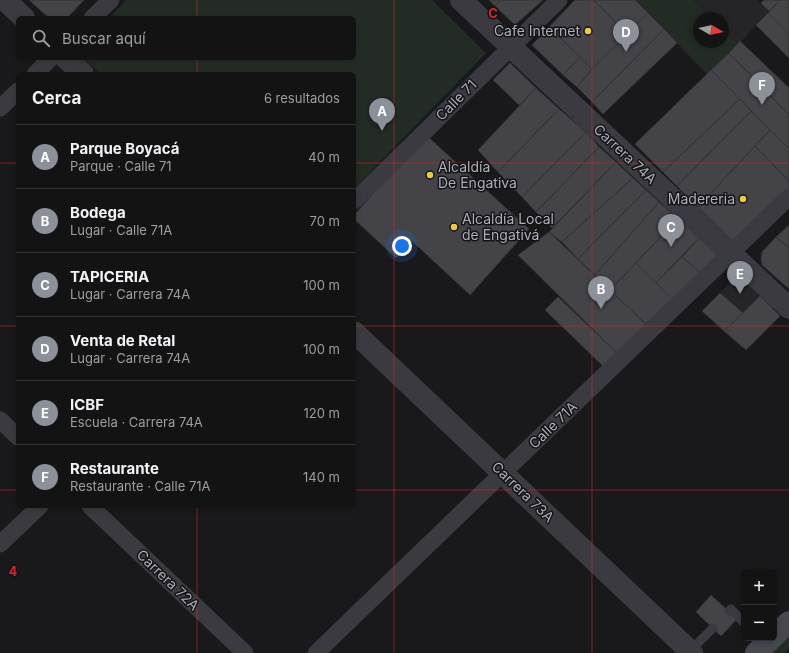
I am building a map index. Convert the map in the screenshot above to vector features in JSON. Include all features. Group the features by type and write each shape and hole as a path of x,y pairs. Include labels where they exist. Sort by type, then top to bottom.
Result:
{"main road":[{"path":"765,642 789,622"}],"street":[{"path":"5,0 22,16"},
{"path":"94,16 111,0"},
{"name":"Carrera 74A","path":"461,0 789,308"},
{"name":"Calle 71","path":"356,199 559,0"},
{"path":"37,72 49,60"},
{"path":"68,60 81,72"},
{"path":"0,108 16,92"},
{"name":"Calle 71A","path":"316,653 789,197"},
{"name":"Carrera 73A","path":"356,334 691,652"},
{"path":"0,420 16,435"},
{"path":"0,544 38,508"},
{"name":"Carrera 72A","path":"92,508 245,653"}],"lane":[{"path":"729,611 731,609 741,620"},
{"path":"691,652 713,628"}],"shaded area":[{"path":"126,0 432,0 486,53 356,187 356,72 98,72 85,60 356,60 356,16 111,16"},
{"path":"635,0 693,0 705,12 693,12 693,48 729,48 729,36 738,45 707,74"},
{"path":"693,0 758,0 769,11 738,45 729,36 729,12 705,12"},
{"path":"738,274 760,296 743,313 720,293"},
{"path":"789,633 789,648 784,653 769,653"}],"building":[{"path":"29,0 84,0 69,16 47,16"},
{"path":"489,0 501,0 495,6"},
{"path":"501,0 543,0 515,25 495,6"},
{"name":"Cafe Internet","path":"575,0 594,0 628,35 592,69 549,27"},
{"path":"594,0 635,0 648,13 628,35"},
{"path":"764,0 780,0 769,11 761,3"},
{"path":"780,0 789,0 789,34 768,13"},
{"path":"648,13 664,29 592,102 577,87 592,69"},
{"path":"768,13 789,34 789,58 756,25"},
{"path":"549,27 580,57 563,75 532,45"},
{"path":"664,29 677,43 603,114 592,102"},
{"path":"740,41 789,88 789,115 729,53"},
{"path":"729,53 789,115 789,149 711,70"},
{"path":"580,57 592,69 577,87 563,75"},
{"path":"510,63 536,88 519,105 493,80"},
{"path":"711,70 740,99 663,172 635,144"},
{"path":"536,88 559,109 498,172 478,150"},
{"path":"740,99 751,111 677,186 663,172"},
{"path":"559,109 586,132 522,197 498,172"},
{"path":"751,111 770,130 698,207 677,186"},
{"path":"770,130 789,149 789,181 755,146"},
{"path":"586,132 599,147 536,212 522,197"},
{"name":"Alcaldía De Engativa","path":"426,135 529,229 470,295 412,241 396,258 356,221 356,213"},
{"name":"Madereria","path":"755,146 789,181 789,191 734,242 698,207"},
{"path":"599,147 616,162 552,228 536,212"},
{"path":"616,162 633,178 562,242 549,232"},
{"path":"633,178 646,190 578,259 562,242"},
{"path":"646,190 659,202 595,275 578,259"},
{"path":"659,202 678,219 610,290 595,275"},
{"path":"678,219 699,238 656,283 636,263"},
{"path":"789,225 789,248 776,237"},
{"path":"549,232 649,327 618,354 518,255"},
{"path":"776,237 789,248 789,289 762,265 762,252"},
{"path":"699,238 719,256 702,274 682,257"},
{"path":"682,257 702,274 674,301 656,283"},
{"path":"636,263 674,301 649,327 610,290"},
{"path":"720,293 743,313 724,331 702,311"},
{"path":"760,296 780,316 746,350 724,331"},
{"path":"558,297 618,354 605,368 545,310"},
{"path":"711,595 737,619 721,636 696,612"}],"place":[{"name":"Cafe Internet","path":"588,31"},
{"name":"Venta de Retal","path":"626,52"},
{"name":"Restaurante","path":"762,105"},
{"name":"Parque Boyacá","path":"382,131"},
{"name":"Alcaldía De Engativa","path":"430,175"},
{"name":"Madereria","path":"743,199"},
{"name":"Alcaldía Local de Engativá","path":"454,227"},
{"name":"TAPICERIA","path":"671,247"},
{"name":"ICBF","path":"740,294"},
{"name":"Bodega","path":"601,309"}]}
